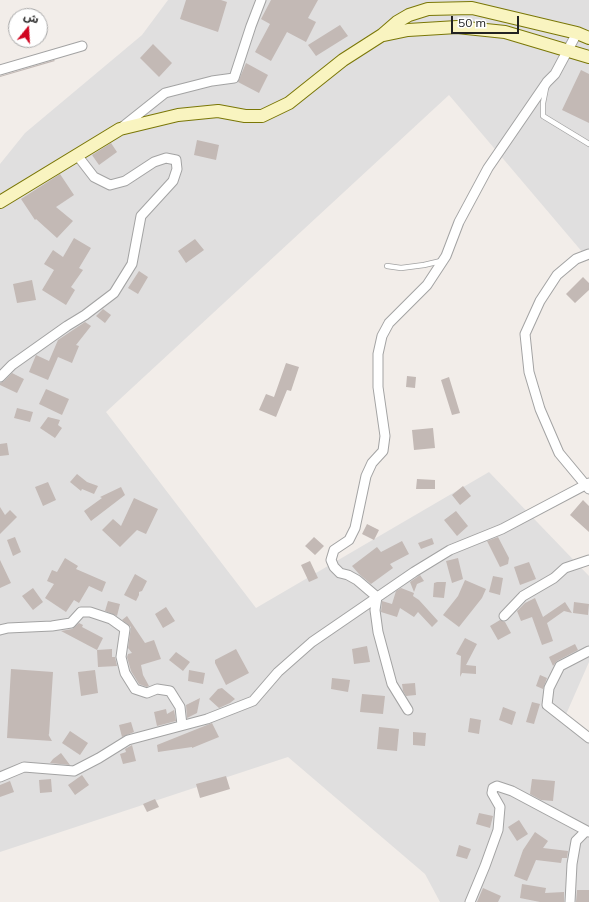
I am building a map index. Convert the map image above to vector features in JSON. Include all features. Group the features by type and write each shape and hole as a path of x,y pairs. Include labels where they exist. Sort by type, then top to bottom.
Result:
{"street":[{"path":"0,202 120,129 165,93 212,81 234,78 261,0"},
{"path":"120,129 178,115 218,111 245,116 262,116 289,103 343,60 382,35 397,22 409,15 428,10 470,4 577,33 589,38"},
{"path":"382,35 408,30 457,27 505,32 589,57"},
{"path":"377,597 357,580 340,573 334,567 331,560 334,550 349,540 355,528 366,476 372,463 383,452 385,436 378,387 378,354 382,336 389,323 427,285 443,261 459,222 488,168 547,82 555,74 577,33"},
{"path":"0,70 82,46"},
{"path":"0,377 12,365 67,326 86,315 114,293 132,264 141,216 173,181 177,169 176,160 166,158 154,162 125,181 110,185 94,177 77,155"},
{"path":"0,777 24,767 74,771 128,740 207,719 253,701 278,672 312,642 377,597 450,550 502,529 588,486 559,453 540,409 529,372 525,334 540,301 557,275 576,259 589,254"},
{"path":"504,616 524,596 554,578 565,568 589,560"},
{"path":"377,597 375,610 377,625 392,684 408,710"},
{"path":"0,630 8,628 52,626 71,623 81,612 90,612 111,619 124,629 121,657 125,673 135,689 147,693 157,689 170,691 180,707 182,725"},
{"path":"589,651 560,666 549,688 547,705 589,738"},
{"path":"470,902 498,830 500,807 492,793 493,788 497,786 512,791 588,832 576,841 572,864 570,902"}],"lane":[{"path":"547,82 543,103 543,116 589,144"},
{"path":"387,266 401,268 443,261"}],"shaded area":[{"path":"168,0 589,0 589,260 449,95 106,412 256,608 489,472 589,576 589,662 564,719 589,740 589,902 440,902 425,874 288,757 0,852 0,164 25,133 142,35"}],"building":[{"path":"186,0 221,0 227,2 218,32 180,19"},
{"path":"271,0 318,0 308,18 316,22 306,42 287,32 271,61 255,52 270,24 261,19"},
{"path":"340,25 348,36 316,56 308,45"},
{"path":"153,44 172,63 159,77 140,58"},
{"path":"54,60 55,61 0,77 0,76"},
{"path":"246,63 268,75 259,93 238,82"},
{"path":"581,70 589,74 589,123 562,110"},
{"path":"197,140 219,145 216,160 194,155"},
{"path":"111,143 117,152 99,165 92,155"},
{"path":"60,174 74,195 56,207 73,221 57,238 36,219 35,220 21,199"},
{"path":"74,238 91,248 79,268 83,270 71,287 75,290 66,305 42,290 54,270 44,264 53,250 63,257"},
{"path":"195,239 204,250 186,263 178,251"},
{"path":"139,271 148,277 138,294 128,288"},
{"path":"583,277 589,283 589,290 575,303 566,294"},
{"path":"32,280 36,300 17,303 13,284"},
{"path":"103,309 111,315 105,323 96,316"},
{"path":"85,322 91,326 76,345 79,346 72,363 58,357 48,380 29,372 36,355 49,361 58,340"},
{"path":"286,363 299,367 291,391 287,390 276,417 259,410 266,394 274,397"},
{"path":"12,373 24,379 17,393 0,385 0,383"},
{"path":"407,376 416,377 415,388 406,387"},
{"path":"449,377 460,413 452,415 441,380"},
{"path":"46,389 69,399 62,415 39,404"},
{"path":"17,408 33,412 30,422 14,418"},
{"path":"48,417 60,420 58,425 62,428 55,438 40,428"},
{"path":"433,428 435,448 414,450 412,430"},
{"path":"7,443 9,455 0,456 0,444"},
{"path":"77,474 87,482 98,486 94,494 82,489 81,491 70,482"},
{"path":"417,479 435,480 435,489 416,489"},
{"path":"48,482 56,500 43,506 35,487"},
{"path":"463,486 471,496 460,505 452,495"},
{"path":"121,487 125,495 91,521 84,511 102,498 100,497"},
{"path":"134,498 158,509 146,534 137,530 120,547 102,530 113,519 121,526"},
{"path":"583,500 589,506 589,532 570,515"},
{"path":"0,507 5,515 10,510 17,517 0,534"},
{"path":"456,511 468,526 457,536 444,520"},
{"path":"367,524 379,530 374,540 362,534"},
{"path":"15,537 21,552 13,556 7,540"},
{"path":"314,537 324,546 315,555 305,546"},
{"path":"498,537 509,558 508,564 500,567 487,541"},
{"path":"432,538 434,544 421,549 418,543"},
{"path":"402,541 409,554 390,564 393,568 371,584 352,566 377,547 381,552"},
{"path":"65,558 78,566 76,569 106,582 102,592 89,586 79,603 74,600 66,612 45,598 54,584 47,581 52,570 57,572"},
{"path":"458,558 463,579 452,583 446,561"},
{"path":"0,560 11,583 0,588"},
{"path":"310,561 318,578 309,582 301,565"},
{"path":"529,562 536,579 520,585 514,567"},
{"path":"135,574 147,581 142,591 139,592 136,601 124,595"},
{"path":"420,575 424,581 417,584 414,592 410,582"},
{"path":"493,576 503,578 500,595 489,592"},
{"path":"465,580 486,589 482,598 459,627 443,615 458,596"},
{"path":"446,582 444,598 433,597 434,583"},
{"path":"33,588 43,602 33,610 22,596"},
{"path":"401,588 414,593 413,596 419,600 438,621 432,627 418,612 414,617 400,608 397,617 381,612 382,601 392,604 396,591"},
{"path":"535,598 543,617 565,602 572,613 564,611 547,623 553,641 542,645 532,617 521,621 517,611 525,603"},
{"path":"108,601 120,604 117,616 105,611"},
{"path":"574,602 589,604 588,615 573,613"},
{"path":"166,607 175,621 163,628 155,614"},
{"path":"127,616 145,643 154,640 161,659 141,665 143,675 149,686 147,687 139,684 131,671 127,657 128,654 132,653 128,648 131,627 122,620"},
{"path":"500,620 505,622 511,633 498,640 490,626"},
{"path":"79,623 83,625 82,627 103,638 97,650 61,631 72,629"},
{"path":"465,638 477,644 466,665 476,666 476,674 462,673 460,677 461,656 456,654"},
{"path":"575,644 578,650 557,661 553,666 549,657"},
{"path":"367,646 370,662 354,664 352,649"},
{"path":"112,649 112,657 115,657 117,666 98,667 97,650"},
{"path":"236,649 249,673 226,685 215,663 215,660"},
{"path":"176,652 190,662 183,671 169,660"},
{"path":"11,669 53,672 49,735 48,734 52,741 7,738"},
{"path":"95,670 98,693 81,696 78,672"},
{"path":"189,670 205,673 203,684 188,681"},
{"path":"540,675 547,678 543,689 536,686"},
{"path":"332,678 350,680 348,692 331,689"},
{"path":"415,683 416,695 406,696 403,691 402,684"},
{"path":"222,688 235,699 219,708 209,699 218,689"},
{"path":"362,694 385,696 383,714 360,712"},
{"path":"200,698 197,713 187,718 186,705"},
{"path":"532,702 540,704 534,724 526,722"},
{"path":"503,707 516,712 512,725 499,720"},
{"path":"166,709 167,714 174,710 176,721 157,726 154,712"},
{"path":"470,718 481,720 479,734 468,732"},
{"path":"131,722 134,732 122,737 119,725"},
{"path":"212,723 219,737 192,748 158,752 157,745"},
{"path":"379,727 399,729 397,751 377,749"},
{"path":"70,731 88,743 80,755 62,743"},
{"path":"413,732 426,733 425,746 413,745"},
{"path":"132,745 136,761 123,764 120,754 126,752 125,749"},
{"path":"61,753 70,765 50,763"},
{"path":"82,775 89,785 75,795 68,785"},
{"path":"226,776 230,789 200,798 196,784"},
{"path":"51,779 52,792 40,793 39,780"},
{"path":"532,779 555,781 553,801 541,800 530,794"},
{"path":"10,781 14,792 0,797 0,785"},
{"path":"155,799 159,807 147,812 143,804"},
{"path":"479,813 493,816 490,828 476,824"},
{"path":"519,820 528,834 517,841 508,827"},
{"path":"535,832 548,841 543,848 568,851 567,858 562,858 561,863 536,860 527,881 514,876 523,850"},
{"path":"459,845 471,849 467,859 456,856"},
{"path":"522,884 546,888 545,893 564,892 564,902 540,902 520,898"},
{"path":"483,888 501,896 498,902 477,902"},
{"path":"577,890 589,890 589,902 576,902"}]}
